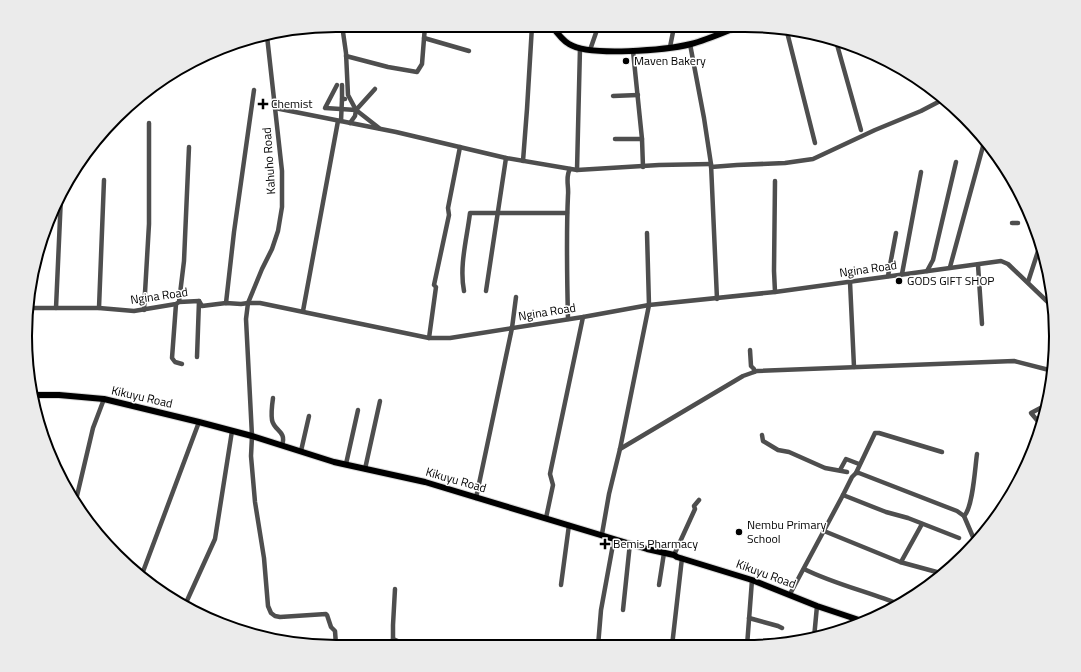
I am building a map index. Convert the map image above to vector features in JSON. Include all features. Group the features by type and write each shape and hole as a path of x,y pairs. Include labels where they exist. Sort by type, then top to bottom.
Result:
{"main road":[{"path":"556,32 570,45 590,50 650,50 690,44 719,32"},
{"name":"Kikuyu Road","path":"38,395 65,395 104,399 252,436 346,464 424,482 602,534 614,539 674,555 752,580 817,606 856,619"}],"street":[{"path":"343,32 348,95 356,110 380,129"},
{"path":"346,56 388,67 417,72 422,64 424,32"},
{"path":"523,161 532,32"},
{"path":"590,50 596,32"},
{"path":"670,47 673,32"},
{"path":"788,35 815,143"},
{"path":"424,38 469,51"},
{"name":"Kahuho Road","path":"267,40 282,171 282,207 280,223 272,249 248,303 246,328 252,436 251,456 255,502 264,558 268,606 271,613 280,617 326,614 331,626 336,631 336,640"},
{"path":"690,44 704,118 711,166 717,298"},
{"path":"837,46 861,130"},
{"path":"576,170 580,48"},
{"path":"633,50 642,139 643,167"},
{"path":"303,311 342,109 342,99 339,85 325,108 342,109 356,110"},
{"path":"350,123 356,110 375,89"},
{"path":"226,303 234,232 254,90"},
{"path":"613,96 638,95"},
{"path":"342,99 350,99"},
{"path":"275,108 380,129 506,158 576,170 659,165 711,166 785,163 813,159 875,130 921,111 938,101"},
{"path":"144,310 149,224 149,123"},
{"path":"615,139 642,139"},
{"path":"182,364 175,362 172,358 184,261 189,147"},
{"path":"429,338 436,287 434,285 449,214 448,208 460,147"},
{"path":"950,267 983,147"},
{"path":"486,291 506,158"},
{"path":"927,271 933,260 956,162"},
{"path":"568,319 567,175 570,169"},
{"path":"902,274 921,172"},
{"path":"99,308 104,180"},
{"path":"775,181 775,292"},
{"path":"56,308 60,208"},
{"path":"464,291 462,269 470,213 568,213"},
{"path":"1012,223 1018,224"},
{"path":"888,276 896,233"},
{"path":"602,534 649,305 647,234"},
{"path":"1028,282 1038,253"},
{"name":"Ngina Road","path":"34,308 99,308 134,311 178,303 199,301 202,306 226,303 260,303 429,338 450,338 649,305 775,292 1001,261 1005,262 1046,300"},
{"path":"978,265 982,324"},
{"path":"850,282 854,367"},
{"path":"476,498 512,328 516,297"},
{"path":"196,357 199,301"},
{"path":"546,518 553,485 550,474 583,317"},
{"path":"750,350 751,366 754,369 754,372"},
{"path":"620,450 743,376 754,372 1014,361 1047,369"},
{"path":"273,398 272,421 282,435 284,440 282,445"},
{"path":"77,495 93,428 104,399"},
{"path":"365,468 380,401"},
{"path":"1037,420 1031,413 1040,408"},
{"path":"346,464 358,410"},
{"path":"301,451 309,416"},
{"path":"143,571 199,422"},
{"path":"187,601 215,539 232,431"},
{"path":"790,594 844,495 852,477 856,473 875,433 942,452"},
{"path":"762,435 763,441 778,450 789,452 828,469 847,472"},
{"path":"964,516 968,513 973,491 977,454"},
{"path":"840,470 846,459 859,464"},
{"path":"856,473 957,511 964,516 970,533 973,537"},
{"path":"844,495 886,512 908,518 959,538"},
{"path":"674,555 695,509 694,506 699,500"},
{"path":"901,562 922,524"},
{"path":"561,586 569,525"},
{"path":"824,531 901,562 936,572"},
{"path":"598,640 601,610 614,539"},
{"path":"623,610 630,543"},
{"path":"659,585 664,553"},
{"path":"673,640 682,558"},
{"path":"804,569 893,601"},
{"path":"747,640 752,580"},
{"path":"393,639 395,590"},
{"path":"815,632 817,606"},
{"path":"749,618 782,628"}],"place":[{"name":"Maven Bakery","path":"626,61"},
{"name":"Chemist","path":"263,104"},
{"name":"GODS GIFT SHOP","path":"899,281"},
{"name":"Nembu Primary School","path":"739,532"},
{"name":"Bemis Pharmacy","path":"605,544"}]}
